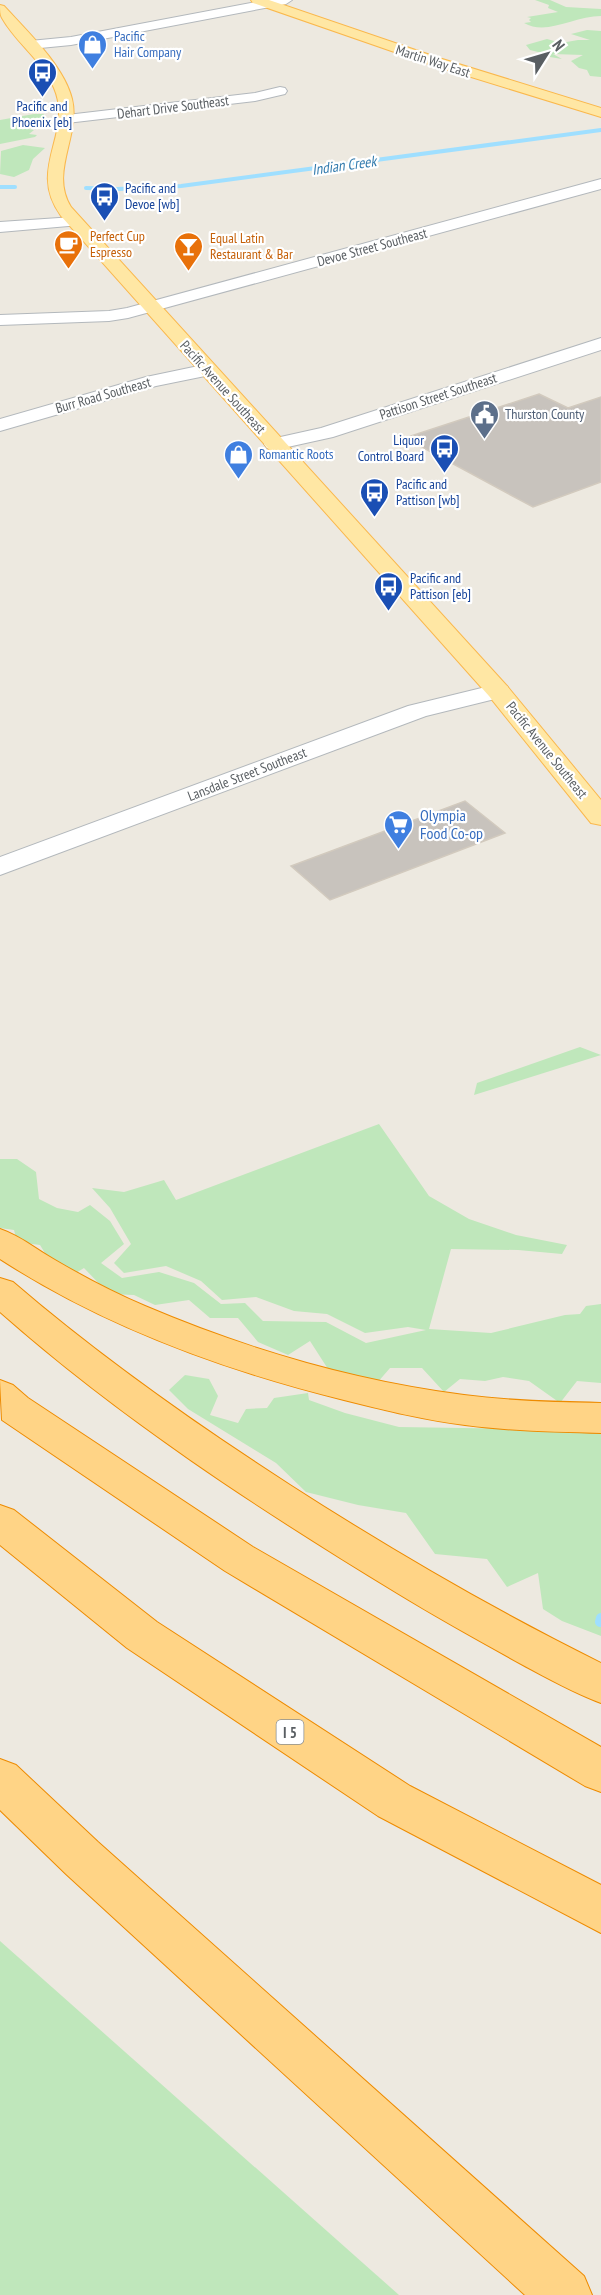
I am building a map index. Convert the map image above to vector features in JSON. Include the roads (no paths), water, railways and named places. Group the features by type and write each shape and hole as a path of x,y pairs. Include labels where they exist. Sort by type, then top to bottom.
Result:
{"highway":[{"path":"0,1242 67,1282 150,1323 248,1360 312,1379 396,1398 477,1412 601,1418"},
{"path":"0,1291 112,1382 198,1445 336,1536 521,1645 601,1684"},
{"path":"0,1395 15,1409 239,1559 601,1771"},
{"name":"I 5","path":"0,1522 142,1635 394,1801 601,1910"},
{"path":"0,1780 82,1858 565,2295"}],"main road":[{"name":"Martin Way East","path":"262,2 434,61 601,113"},
{"name":"Pacific Avenue Southeast","path":"0,9 30,45 62,91 67,119 55,177 60,203 74,222 498,691 601,817"}],"street":[{"path":"30,45 79,39 262,2 286,0"},
{"path":"170,6 197,16"},
{"name":"Dehart Drive Southeast","path":"67,119 255,97 280,91"},
{"name":"Devoe Street Southeast","path":"0,320 109,316 151,307 601,184"},
{"path":"0,227 74,222"},
{"name":"Pattison Street Southeast","path":"274,444 326,432 601,344"},
{"name":"Burr Road Southeast","path":"0,425 153,381 208,370"},
{"name":"Lansdale Street Southeast","path":"0,867 417,711 498,691"}],"waterway":[{"name":"Indian Creek","path":"86,188 181,186 601,130"},
{"name":"Indian Creek","path":"0,187 15,187"},
{"path":"600,1622 601,1618"}],"place":[{"name":"Pacific Hair Company","path":"93,70"},
{"name":"Pacific and Phoenix [eb]","path":"42,98"},
{"name":"Pacific and Devoe [wb]","path":"104,222"},
{"name":"Perfect Cup Espresso","path":"69,270"},
{"name":"Equal Latin Restaurant & Bar","path":"189,272"},
{"name":"Thurston County","path":"484,440"},
{"name":"Liquor Control Board","path":"445,474"},
{"name":"Romantic Roots","path":"238,480"},
{"name":"Pacific and Pattison [wb]","path":"375,518"},
{"name":"Pacific and Pattison [eb]","path":"389,612"},
{"name":"Olympia Food Co-op","path":"399,850"}]}
